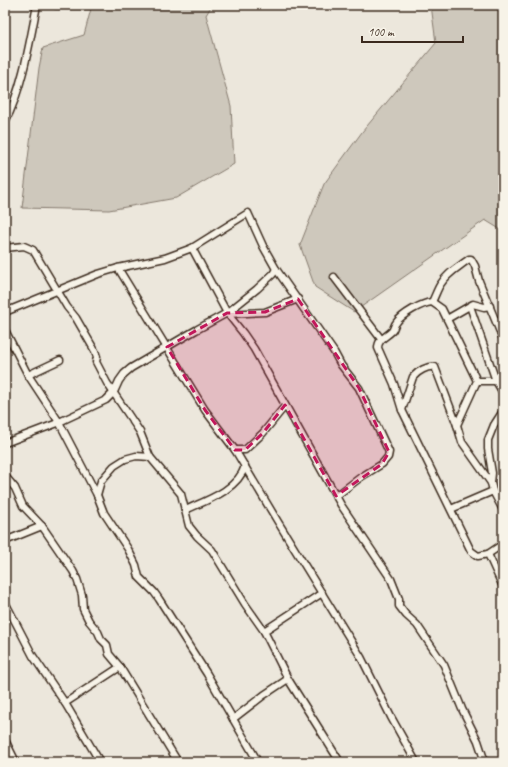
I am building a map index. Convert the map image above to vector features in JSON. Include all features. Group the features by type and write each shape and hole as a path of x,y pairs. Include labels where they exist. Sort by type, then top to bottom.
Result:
{"street":[{"path":"5,122 12,108 23,71 37,5"},
{"path":"55,5 89,5"},
{"path":"5,312 98,274 165,258 192,248 248,213 263,246 276,269 334,352 341,365 359,388 389,452 388,457 382,464 336,496"},
{"path":"5,248 24,246 33,250 56,290 76,318 95,352 97,357 96,362 140,432 150,457 181,494 189,526 212,550 245,604 264,631 288,679 340,762"},
{"path":"192,248 227,313 254,350 349,518 358,529 391,580 400,606 406,615 417,625 444,665 462,709 478,741 485,762"},
{"path":"432,302 444,280 455,269 471,259 476,266 479,281 496,318 503,339"},
{"path":"118,268 205,410 235,450 322,592 361,657 391,717 416,762"},
{"path":"5,443 59,422 106,400 114,392 124,374 131,368 227,313 257,289 273,274 276,269"},
{"path":"334,277 381,339"},
{"path":"227,313 265,312 298,299"},
{"path":"477,381 442,309 432,302 428,302 402,317 395,324 392,331 381,339 378,345 394,384 402,410 426,462 473,553 480,557 488,554 503,544"},
{"path":"447,319 476,304 482,307 490,306"},
{"path":"470,306 496,381 503,393"},
{"path":"496,318 503,316"},
{"path":"5,330 28,374 59,422 97,494 104,513 128,549 136,565 139,577 159,599 207,674 258,762"},
{"path":"28,374 60,360"},
{"path":"402,410 413,377 417,372 433,366 437,369 462,442 491,483"},
{"path":"477,381 496,381"},
{"path":"457,425 477,381"},
{"path":"235,450 245,450 263,433 285,406"},
{"path":"503,411 494,425 488,440 492,473 491,483 493,491 503,510"},
{"path":"97,494 101,481 114,466 125,459 136,456 150,457"},
{"path":"185,510 215,496 232,484 243,473 245,466"},
{"path":"5,476 15,488 23,506 42,526 77,579 82,594 83,609 89,622 98,632 101,640 107,645 109,654 120,667 178,762"},
{"path":"451,509 493,491"},
{"path":"5,541 42,526"},
{"path":"488,554 503,587"},
{"path":"264,631 322,592"},
{"path":"5,602 34,658 65,703 100,762"},
{"path":"65,703 120,667"},
{"path":"233,718 288,679"},
{"path":"5,740 16,762"}],"highlighted area":[{"path":"298,299 359,388 389,452 382,464 336,496 285,405 263,433 245,450 235,450 205,410 167,347 227,313 265,312"}],"shaded area":[{"path":"92,5 212,5 206,15 231,106 234,164 176,198 109,210 22,208 39,68 43,48 84,35"},
{"path":"431,5 503,5 503,231 485,220 354,312 315,287 300,245 324,184 362,132 436,43"}]}
